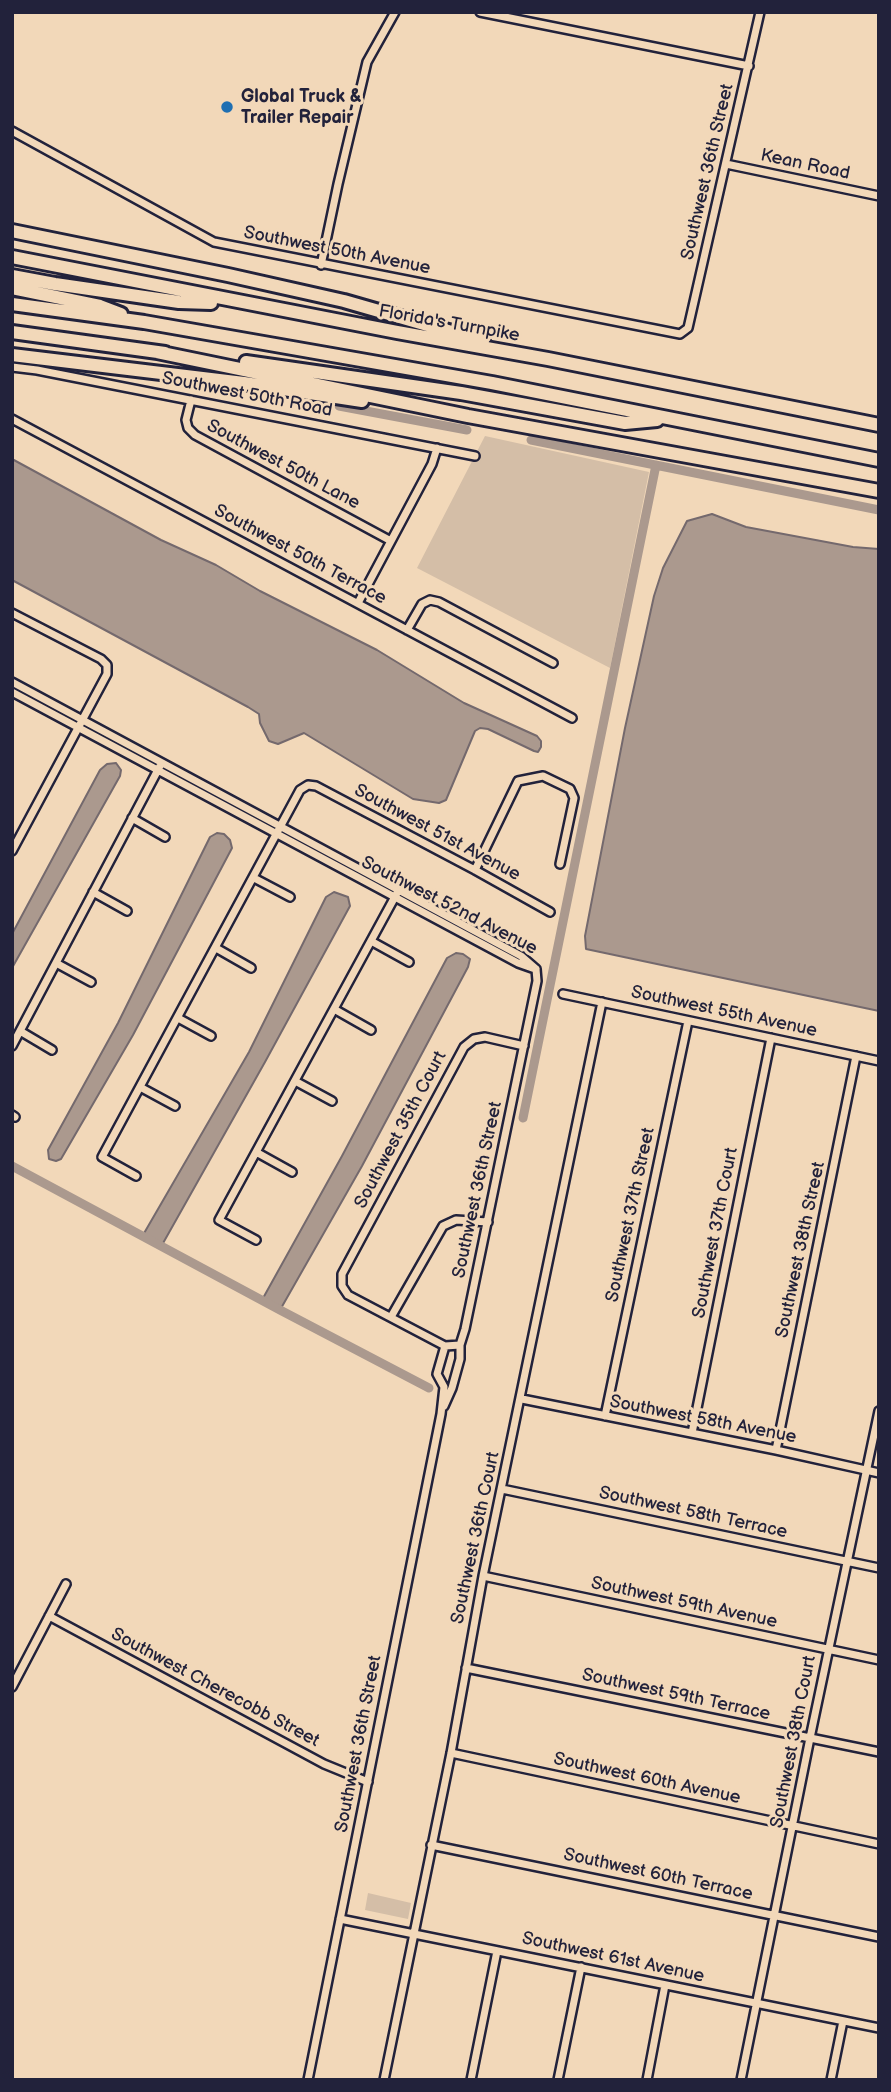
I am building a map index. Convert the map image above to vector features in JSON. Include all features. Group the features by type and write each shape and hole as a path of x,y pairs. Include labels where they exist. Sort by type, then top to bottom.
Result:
{"highway":[{"path":"12,231 344,301 548,359"},
{"name":"Florida's Turnpike","path":"12,257 879,425"},
{"path":"12,276 179,302 246,303"},
{"path":"12,288 100,306 144,322"},
{"path":"12,303 144,322 492,383 879,460"},
{"path":"12,332 461,393 625,423 671,418"},
{"path":"157,352 468,416 879,491"},
{"path":"12,355 244,383 468,416"}],"street":[{"path":"321,265 367,62 395,12"},
{"path":"480,12 749,66"},
{"name":"Southwest 36th Street","path":"681,334 688,328 760,12"},
{"name":"Southwest 50th Avenue","path":"12,131 215,243 681,334"},
{"name":"Kean Road","path":"726,164 879,196"},
{"name":"Southwest 50th Road","path":"12,367 475,456"},
{"name":"Southwest 50th Lane","path":"191,400 186,420 188,428 195,435 391,541"},
{"name":"Southwest 50th Terrace","path":"12,419 572,718"},
{"path":"358,603 438,448"},
{"path":"407,630 422,604 430,600 553,663"},
{"path":"12,613 101,659 107,665 107,674 12,851"},
{"name":"Southwest 52nd Avenue","path":"12,682 17,691 397,893 522,956 536,970"},
{"path":"12,702 17,691"},
{"path":"12,1046 160,766"},
{"path":"475,870 518,781 543,776 570,789 574,798 560,864"},
{"name":"Southwest 51st Avenue","path":"280,831 300,790 308,785 316,786 550,912"},
{"path":"132,818 165,836"},
{"path":"136,1176 102,1157 280,831"},
{"path":"254,878 290,897"},
{"path":"93,892 127,911"},
{"path":"256,1240 219,1220 397,893"},
{"path":"370,941 409,962"},
{"path":"216,948 251,968"},
{"path":"56,963 91,982"},
{"name":"Southwest 36th Street","path":"441,1414 460,1359 460,1345 537,981 536,970"},
{"name":"Southwest 55th Avenue","path":"563,994 879,1061"},
{"name":"Southwest 36th Court","path":"384,2080 451,1753 483,1576 522,1399 602,1002"},
{"path":"334,1009 371,1030"},
{"path":"178,1018 211,1036"},
{"name":"Southwest 37th Street","path":"605,1416 688,1021"},
{"path":"20,1031 52,1050"},
{"name":"Southwest 35th Court","path":"391,1317 348,1294 342,1286 342,1274 464,1047 474,1039 485,1037 524,1046"},
{"name":"Southwest 37th Court","path":"692,1433 771,1038"},
{"name":"Southwest 38th Street","path":"776,1450 856,1056"},
{"path":"295,1080 332,1101"},
{"path":"140,1087 175,1106"},
{"path":"256,1152 292,1172"},
{"path":"460,1345 445,1346 391,1317 443,1226 456,1220 488,1222"},
{"name":"Southwest 36th Street","path":"308,2080 441,1414 444,1387 437,1374 445,1346"},
{"path":"442,1357 450,1363 455,1373"},
{"name":"Southwest 58th Avenue","path":"522,1399 879,1473"},
{"name":"Southwest 38th Court","path":"741,2080 879,1411"},
{"name":"Southwest 58th Terrace","path":"502,1489 879,1568"},
{"name":"Southwest 59th Avenue","path":"483,1576 879,1660"},
{"path":"12,1687 66,1584"},
{"name":"Southwest Cherecobb Street","path":"49,1616 324,1764 368,1782"},
{"name":"Southwest 59th Terrace","path":"466,1668 879,1752"},
{"name":"Southwest 60th Avenue","path":"451,1753 879,1844"},
{"name":"Southwest 60th Terrace","path":"431,1845 879,1937"},
{"name":"Southwest 61st Avenue","path":"340,1919 879,2028"},
{"path":"471,2080 497,1951"},
{"path":"558,2080 580,1967"},
{"path":"647,2080 665,1985"},
{"path":"831,2080 843,2021"}],"shaded area":[{"path":"485,436 649,472 610,668 417,568"},
{"path":"12,459 161,540 216,565 260,591 377,650 464,703 537,736 541,747 538,752 534,751 488,729 480,728 475,731 446,800 439,803 413,799 304,733 278,744 269,741 260,723 259,714 248,707 12,580"},
{"path":"712,514 746,527 853,547 879,549 879,1011 586,949 585,936 625,728 654,596 663,568 687,521"},
{"path":"116,763 121,770 120,776 12,968 12,934 100,770 107,764"},
{"path":"217,833 224,834 230,840 232,848 133,1035 61,1159 49,1159 48,1150 118,1023 210,837"},
{"path":"334,892 348,897 350,906 162,1245 143,1235 249,1052 326,897"},
{"path":"456,953 470,959 468,967 362,1166 280,1310 262,1300 447,958"},
{"path":"368,1893 411,1903 408,1919 365,1910"}],"waterway":[{"path":"339,406 467,430"},
{"path":"531,440 879,510"},
{"path":"523,1118 656,465"},
{"path":"12,1166 429,1388"}],"place":[{"name":"Global Truck & Trailer Repair","path":"227,107"}]}
